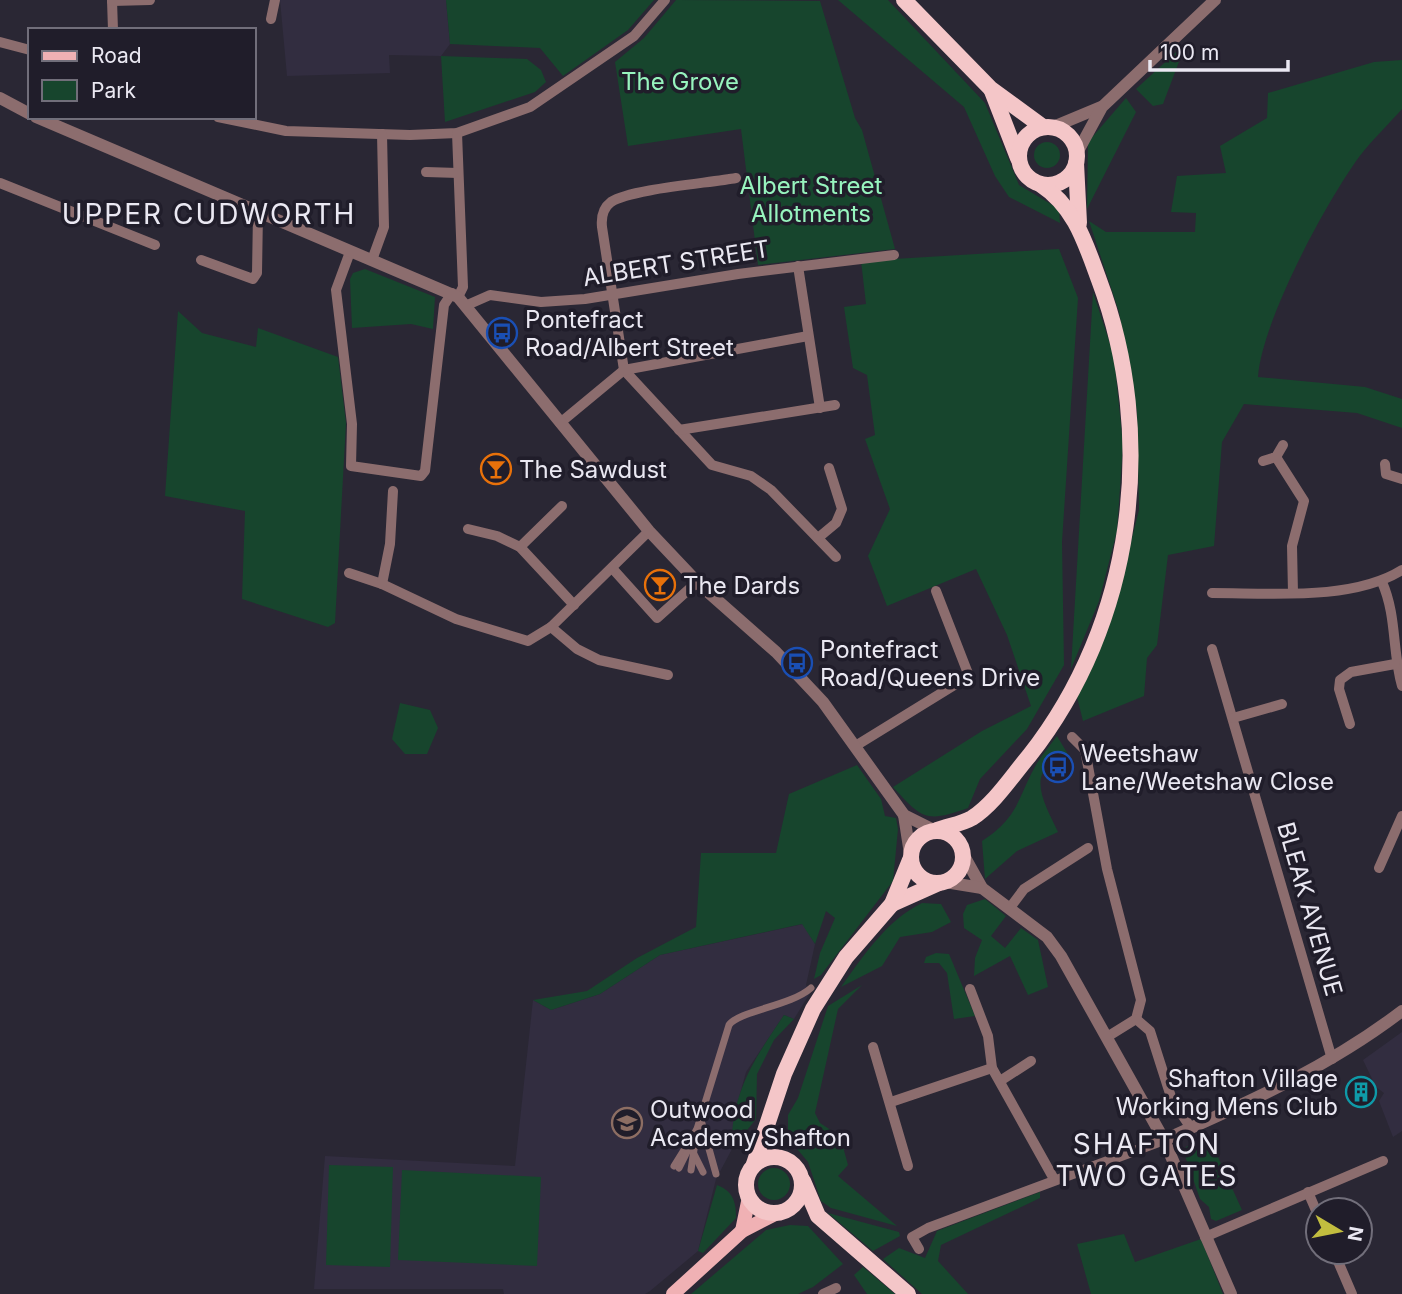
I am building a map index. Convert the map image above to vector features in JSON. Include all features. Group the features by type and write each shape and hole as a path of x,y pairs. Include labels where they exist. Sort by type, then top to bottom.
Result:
{"highway":[{"path":"904,0 991,89 1048,127 1069,136 1077,158 1080,229"},
{"path":"892,904 942,883 959,871 971,819 1015,772 1065,701 1098,632 1113,590 1126,529 1131,485 1131,418 1108,302 1080,229 1066,205 1024,173 991,89"},
{"path":"1020,164 1021,144 1034,130 1048,127"},
{"path":"1040,184 1058,183 1072,172 1077,158"},
{"path":"818,1216 758,1208 749,1197 746,1180 770,1120 784,1074 813,1009 846,957 892,904 918,838 971,819"},
{"path":"935,830 950,834 963,852"},
{"path":"910,857 917,875 942,883"},
{"path":"770,1120 776,1142 787,1160 797,1168 818,1216 908,1294"},
{"path":"754,1164 770,1157 787,1160"},
{"path":"781,1212 800,1195 802,1179"}],"main road":[{"path":"741,1231 749,1197"},
{"path":"673,1294 741,1231 781,1212"}],"street":[{"path":"113,28 112,0 150,0"},
{"path":"271,19 275,0"},
{"path":"228,119 286,131 457,133 530,107 634,36 665,0"},
{"path":"1077,158 1102,107 1215,0"},
{"path":"0,42 28,49"},
{"path":"0,98 28,113"},
{"path":"1048,127 1102,107"},
{"path":"41,119 458,299 649,531 697,582 776,652 823,702 857,745 904,815 910,857"},
{"path":"350,252 336,290 352,424 351,466 421,476 425,471 444,306 458,299 463,287 457,133"},
{"path":"372,260 384,227 383,134"},
{"path":"426,172 458,173"},
{"path":"736,178 631,195 610,203 601,218 624,370 712,465 751,476 772,490 836,556"},
{"path":"0,183 155,245"},
{"path":"201,260 253,279 257,273 258,213"},
{"name":"ALBERT STREET","path":"458,299 490,295 549,302 894,255"},
{"path":"798,266 820,408"},
{"path":"560,423 624,370 808,336"},
{"path":"679,430 835,405"},
{"path":"1263,461 1276,457 1283,446"},
{"path":"1276,457 1304,501 1292,545 1293,593"},
{"path":"1385,464 1386,474 1402,479"},
{"path":"818,538 836,523 842,509 829,468"},
{"path":"382,584 390,544 393,491"},
{"path":"520,547 562,506"},
{"path":"468,529 497,536 520,547 573,606"},
{"path":"349,573 382,584 456,619 528,641 541,636 551,627 649,531"},
{"path":"612,568 657,618 697,582"},
{"path":"1212,593 1293,593 1366,587 1382,582 1402,570"},
{"path":"1382,582 1391,603 1395,664 1402,685"},
{"path":"857,745 969,676 936,591"},
{"path":"551,627 577,649 599,660 668,675"},
{"name":"BLEAK AVENUE","path":"1212,649 1332,1059"},
{"path":"1350,724 1339,690 1340,680 1350,672 1395,664"},
{"path":"1233,718 1283,704"},
{"path":"1072,737 1085,750 1107,869 1141,999 1136,1019 1107,1037"},
{"path":"904,815 935,830"},
{"path":"1380,868 1402,816"},
{"path":"1009,909 1024,889 1088,848"},
{"path":"963,852 982,888 1047,937 1062,956 1164,1140 1231,1294"},
{"path":"942,883 982,888"},
{"path":"683,1168 733,1019 783,1004 811,988"},
{"path":"970,989 988,1036 992,1068 1054,1180"},
{"path":"919,1249 912,1237 928,1228 1164,1140 1275,1090 1332,1059 1402,1011"},
{"path":"1136,1019 1150,1031 1172,1100 1191,1128"},
{"path":"873,1047 908,1166"},
{"path":"1000,1080 1031,1061"},
{"path":"891,1102 992,1068"},
{"path":"701,1119 716,1174"},
{"path":"683,1168 694,1154 697,1129"},
{"path":"683,1168 697,1129"},
{"path":"694,1154 703,1172"},
{"path":"1205,1237 1383,1161"},
{"path":"1308,1192 1310,1196"},
{"path":"1340,1266 1352,1294"},
{"path":"823,1294 836,1288"}],"shaded area":[{"path":"280,0 446,0 450,44 441,56 389,55 390,73 287,76"},
{"name":"Outwood Academy Shafton","path":"803,924 815,944 806,985 810,993 794,1019 784,1015 746,1072 737,1105 732,1149 716,1179 698,1251 650,1291 645,1294 504,1294 503,1289 314,1289 325,1156 515,1166 533,1000 551,1010 600,994 660,955"},
{"path":"1402,1032 1402,1131 1393,1137 1379,1101 1384,1093 1376,1087 1363,1060"}],"green space":[{"path":"446,0 654,0 628,30 563,76 540,48 450,44"},
{"path":"676,0 820,1 855,118 862,130 895,249 758,265 741,129 628,146 615,62 644,38"},
{"path":"838,0 888,0 985,103 1019,185 1059,209 1060,223 1009,197 995,176 964,107"},
{"path":"1186,43 1163,104 1153,106 1136,89"},
{"path":"441,56 527,59 541,70 546,82 535,92 445,122"},
{"path":"1402,60 1402,109 1359,157 1313,232 1271,326 1258,377 1365,387 1402,399 1402,428 1357,413 1244,404 1222,442 1214,546 1168,555 1157,645 1147,658 1144,696 1083,721 1077,697 1114,609 1139,510 1137,412 1119,312 1089,221 1106,232 1195,232 1196,213 1171,212 1177,176 1226,173 1220,146 1267,118 1268,93 1374,62"},
{"path":"1126,98 1136,112 1087,209 1088,142"},
{"path":"1047,142 1056,146 1060,155 1056,164 1047,168 1038,164 1034,155 1038,146"},
{"path":"1059,249 1078,298 1062,542 1064,665 1027,729 980,779 968,808 943,816 926,815 918,812 893,787 982,731 1031,706 1007,635 976,569 887,606 868,556 890,509 865,439 875,435 867,375 853,368 844,307 866,304 861,261"},
{"path":"365,269 435,297 433,329 411,324 352,328 350,279 353,273"},
{"path":"1093,292 1114,356 1123,445 1117,531 1099,601 1071,669"},
{"path":"178,311 202,333 256,347 258,328 338,357 346,423 335,623 328,627 242,599 245,511 165,496"},
{"path":"400,703 430,710 438,728 427,754 405,754 392,739"},
{"path":"1057,736 1069,756 1054,761 1045,769 1041,777 1041,787 1047,809 1058,832 1017,851 985,879 982,841 1011,815 1037,763"},
{"path":"857,765 881,799 885,816 896,818 898,829 893,881 821,975 814,979 820,953 835,918 826,911 815,944 802,924 660,955 600,994 551,1010 533,1000 587,991 637,958 696,927 701,853 776,853 789,794"},
{"path":"985,899 1006,916 991,936 1005,948 1021,928 1038,940 1048,987 1028,995 1010,956 974,976 975,958 982,940 964,928 963,914 967,905"},
{"path":"922,903 941,904 951,922 932,932 900,937 882,966 841,987 887,929 909,910"},
{"path":"936,953 949,954 975,1016 954,1019 947,973 939,963 924,963 926,957"},
{"path":"862,985 838,1009 815,1113 820,1123 840,1136 848,1165 838,1176 897,1226 831,1208 821,1201 808,1162 788,1138 788,1115 798,1098 828,1006"},
{"path":"784,1015 794,1019 774,1040 757,1074 756,1119 732,1149 735,1111 746,1078"},
{"path":"1208,1135 1242,1210 1216,1221 1211,1219 1209,1207 1200,1199 1184,1153 1186,1147"},
{"path":"329,1165 393,1167 390,1267 326,1265"},
{"path":"774,1168 786,1172 790,1184 786,1196 774,1200 762,1196 758,1184 762,1172"},
{"path":"402,1170 541,1177 537,1266 398,1260"},
{"path":"717,1185 727,1190 732,1198 736,1218 703,1253 698,1251"},
{"path":"1040,1192 1040,1198 941,1245 938,1261 968,1294 922,1294 883,1259 899,1248 925,1258 937,1231"},
{"path":"828,1213 899,1232 900,1236 873,1251"},
{"path":"790,1225 808,1226 843,1264 813,1287 798,1294 691,1294 766,1230"},
{"path":"1124,1234 1135,1262 1201,1239 1223,1294 1091,1294 1077,1244"},
{"path":"863,1267 895,1294 867,1294 854,1275"}],"place":[{"name":"Pontefract Road/Albert Street","path":"502,333"},
{"name":"The Sawdust","path":"496,469"},
{"name":"The Dards","path":"660,585"},
{"name":"Pontefract Road/Queens Drive","path":"797,663"},
{"name":"Weetshaw Lane/Weetshaw Close","path":"1058,767"},
{"name":"Shafton Village Working Mens Club","path":"1361,1092"},
{"name":"Outwood Academy Shafton","path":"627,1123"}],"district":[{"name":"UPPER CUDWORTH","path":"209,214"},
{"name":"SHAFTON TWO GATES","path":"1147,1160"}],"park label":[{"name":"The Grove","path":"680,81"},
{"name":"Albert Street Allotments","path":"811,199"}]}
